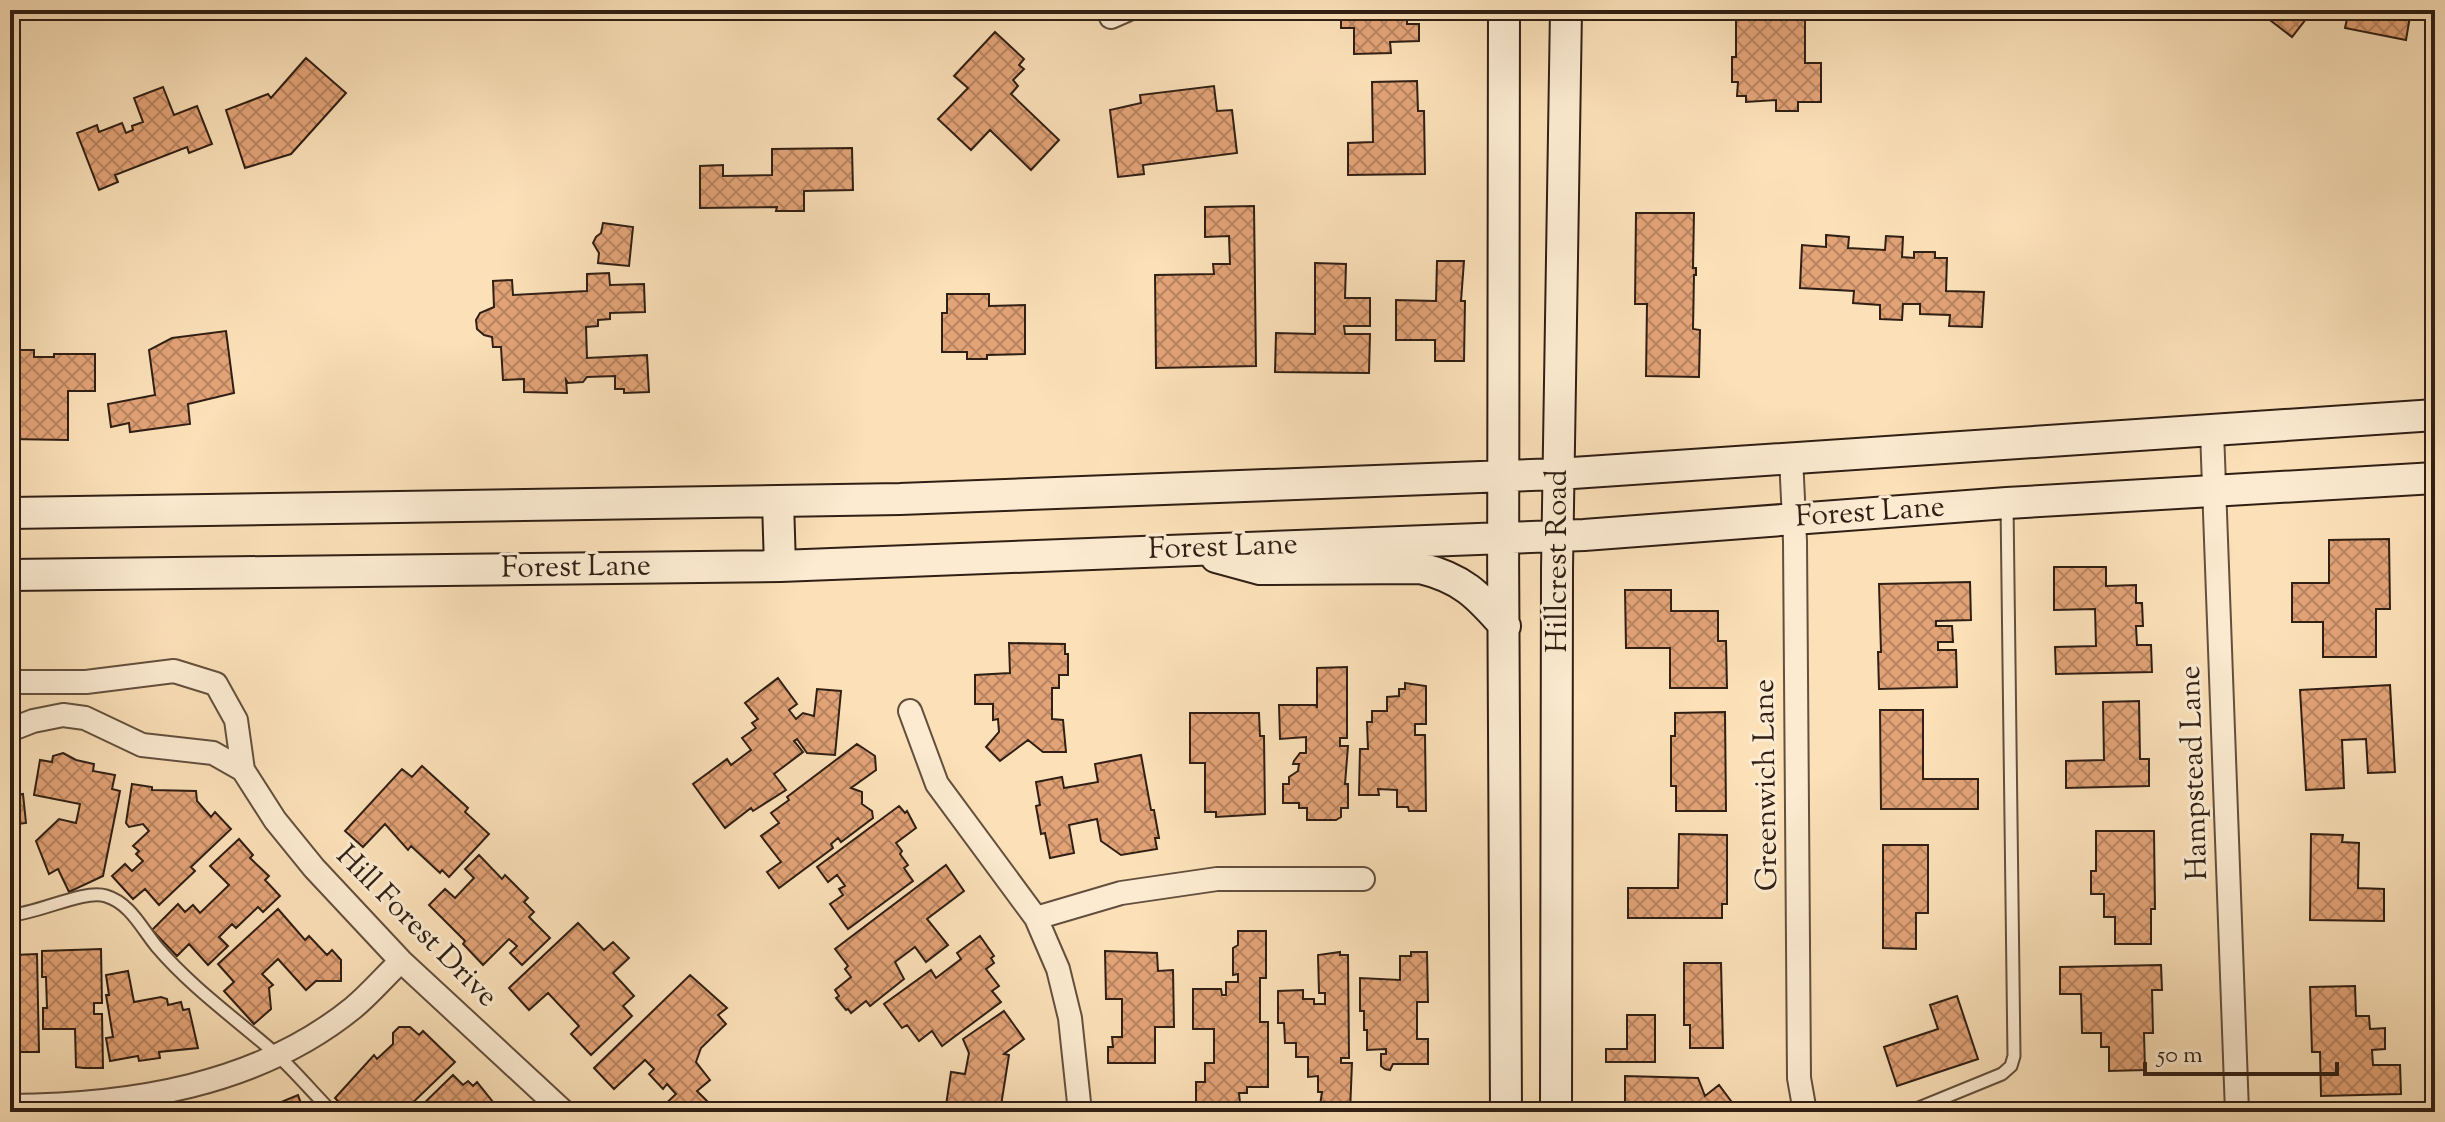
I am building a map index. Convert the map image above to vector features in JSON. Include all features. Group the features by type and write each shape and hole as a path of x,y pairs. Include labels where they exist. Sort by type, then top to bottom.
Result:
{"main road":[{"name":"Hillcrest Road","path":"1504,10 1501,475 1505,626 1506,1112"},
{"name":"Hillcrest Road","path":"1556,1112 1558,474 1566,10"},
{"name":"Forest Lane","path":"10,513 900,499 1558,474 2435,415"},
{"name":"Forest Lane","path":"10,575 780,566 1558,536 2007,503 2435,478"},
{"path":"778,502 780,566"},
{"path":"1183,549 1260,569 1420,568 1443,573 1464,584 1505,626"}],"street":[{"name":"Hampstead Lane","path":"2212,431 2237,1112"},
{"name":"Greenwich Lane","path":"1791,457 1799,1078 1805,1112"},
{"name":"Hill Forest Drive","path":"10,682 86,682 174,671 216,684 236,720 243,770 275,820 314,868 401,961 564,1112"},
{"path":"910,711 937,784 1036,918 1058,969 1070,1018 1080,1112"},
{"path":"10,730 63,715 85,718 142,745 213,753 243,770"},
{"path":"1036,918 1121,893 1217,879 1363,879"},
{"path":"10,1106 144,1096 204,1084 278,1056 353,1008 401,961"}],"lane":[{"path":"1909,1112 2002,1074 2011,1066 2014,1056 2007,503"},
{"path":"10,915 52,907 76,897 105,895 130,910 158,948 206,996 278,1056 332,1112"}],"building":[{"path":"1341,10 1407,10 1407,24 1419,24 1419,41 1390,42 1391,53 1354,54 1354,28 1341,28"},
{"path":"1736,10 1787,10 1787,18 1805,18 1805,63 1821,63 1821,102 1798,102 1798,111 1776,111 1776,100 1746,102 1746,96 1737,96 1738,82 1732,82 1732,57 1736,57"},
{"path":"2278,10 2313,10 2292,37 2270,20"},
{"path":"2349,10 2411,10 2406,40 2345,28"},
{"path":"995,32 1024,59 1019,65 1024,69 1013,80 1018,86 1011,94 1059,140 1031,170 990,130 971,150 938,119 968,88 954,76"},
{"path":"306,58 346,93 291,154 245,168 226,110 268,94 271,98"},
{"path":"1417,81 1418,111 1424,111 1425,174 1348,175 1348,143 1373,142 1372,82"},
{"path":"1214,86 1217,111 1232,110 1237,153 1143,165 1144,174 1118,177 1110,110 1141,103 1140,95"},
{"path":"163,87 174,115 197,106 212,144 189,153 187,147 115,175 118,182 99,190 77,133 97,125 99,132 122,123 126,133 133,130 132,126 143,122 134,98"},
{"path":"852,148 853,190 804,191 804,211 776,211 777,207 700,208 700,166 723,165 723,176 772,175 772,149"},
{"path":"1254,206 1256,366 1156,368 1155,275 1214,274 1213,264 1230,264 1229,236 1205,237 1205,207"},
{"path":"1636,213 1694,213 1693,268 1696,268 1696,275 1693,329 1700,330 1699,377 1646,376 1647,304 1635,304"},
{"path":"603,223 633,227 629,266 598,263 599,253 593,243 601,233"},
{"path":"1826,235 1849,237 1848,248 1885,250 1886,236 1903,237 1902,257 1914,258 1914,252 1935,252 1935,258 1947,258 1946,291 1984,292 1982,327 1949,326 1950,315 1920,314 1920,304 1903,304 1902,320 1880,319 1880,305 1853,303 1854,291 1800,288 1802,245 1826,247"},
{"path":"1437,261 1464,261 1461,301 1465,301 1464,361 1435,361 1435,340 1396,340 1396,300 1436,301"},
{"path":"1315,263 1346,264 1345,298 1370,298 1370,326 1344,326 1345,334 1370,334 1369,373 1275,372 1276,333 1315,334"},
{"path":"609,273 610,285 644,284 645,312 610,313 610,319 598,320 598,326 586,327 587,358 647,355 649,392 624,393 624,389 615,389 615,376 587,377 583,382 568,383 566,380 567,393 524,392 524,379 503,380 501,347 493,347 492,337 477,329 476,320 480,313 494,307 493,281 512,280 513,295 587,291 587,274"},
{"path":"947,294 989,294 989,306 1025,305 1025,354 967,359 967,352 942,352 942,313 947,313"},
{"path":"226,331 234,393 188,404 190,424 130,432 129,423 111,427 108,404 155,395 149,350 172,338"},
{"path":"10,350 34,350 34,357 95,354 95,391 68,391 68,440 10,439"},
{"path":"2389,539 2390,609 2376,609 2376,657 2323,657 2323,622 2292,622 2292,583 2329,583 2329,540"},
{"path":"2054,567 2106,567 2106,586 2136,585 2136,603 2142,603 2143,626 2136,626 2137,645 2151,645 2152,672 2056,674 2055,647 2096,646 2095,609 2054,610"},
{"path":"1970,582 1971,620 1936,621 1936,626 1952,626 1953,642 1938,642 1938,650 1956,650 1957,687 1879,689 1879,584"},
{"path":"1625,590 1671,590 1671,611 1718,611 1718,641 1726,641 1727,688 1670,688 1670,648 1626,648"},
{"path":"1009,643 1065,644 1068,675 1059,675 1059,688 1052,688 1052,719 1063,720 1066,752 1043,752 1028,740 1000,761 986,747 999,732 998,719 993,720 993,704 975,704 975,675 1010,673"},
{"path":"1347,667 1347,738 1340,738 1340,746 1348,746 1345,784 1348,784 1348,808 1341,808 1341,817 1336,820 1307,820 1307,808 1299,808 1299,803 1283,803 1283,784 1289,784 1289,777 1298,771 1299,764 1293,764 1300,753 1306,753 1306,737 1280,739 1279,705 1316,705 1317,708 1317,668"},
{"path":"778,678 797,704 789,710 796,719 803,713 814,716 817,689 841,691 835,755 807,753 797,739 794,741 803,752 774,774 786,790 753,811 751,808 725,828 693,784 727,759 731,765 751,750 742,738 756,728 752,723 758,719 745,703"},
{"path":"1405,683 1426,686 1426,724 1415,724 1415,735 1425,735 1426,811 1397,807 1397,790 1378,789 1379,795 1359,795 1360,749 1368,749 1367,722 1372,722 1372,711 1387,711 1387,697 1399,696 1399,689 1405,689"},
{"path":"2390,685 2395,772 2368,773 2366,739 2342,740 2344,788 2306,790 2300,690"},
{"path":"2139,701 2140,759 2149,759 2149,786 2066,788 2066,761 2104,760 2103,702"},
{"path":"1880,710 1923,710 1923,779 1978,779 1978,809 1881,809"},
{"path":"1725,712 1726,811 1676,811 1676,786 1671,786 1671,736 1675,736 1675,713"},
{"path":"1190,713 1259,713 1260,736 1264,736 1265,814 1216,817 1216,812 1205,812 1205,763 1190,763"},
{"path":"857,744 875,756 876,770 851,788 862,792 862,804 872,811 873,818 841,842 838,838 831,844 833,848 779,888 767,872 781,862 761,836 779,823 771,813 789,800 787,797"},
{"path":"63,753 94,764 93,771 115,775 112,789 120,791 103,876 69,892 58,869 49,874 36,841 59,819 76,823 80,804 34,795 40,760 52,762 53,756"},
{"path":"1141,755 1159,838 1155,838 1157,849 1121,855 1101,841 1097,819 1069,825 1074,853 1050,858 1045,833 1041,834 1036,782 1062,777 1064,788 1098,782 1095,764"},
{"path":"422,766 468,808 465,812 489,834 449,877 442,870 440,873 411,846 408,850 385,824 363,847 345,831 402,769 412,777"},
{"path":"132,784 152,787 152,790 196,791 197,801 211,817 215,812 231,829 191,867 195,871 159,905 145,889 133,899 112,876 125,864 132,871 143,861 133,846 149,831 143,824 129,827 126,823"},
{"path":"23,794 26,823 10,825 10,796"},
{"path":"899,806 905,813 907,811 916,828 896,843 908,865 904,868 913,881 848,929 830,904 843,895 839,889 845,886 837,875 828,882 817,867"},
{"path":"2096,831 2154,831 2155,909 2151,909 2151,944 2115,944 2115,917 2104,917 2104,894 2091,894 2091,871 2096,871"},
{"path":"1679,834 1727,835 1727,904 1722,904 1722,918 1628,918 1628,888 1678,888"},
{"path":"2311,834 2343,835 2342,842 2359,843 2358,888 2384,889 2384,921 2310,920"},
{"path":"239,839 253,855 250,858 269,876 265,880 280,896 263,912 258,907 236,928 232,924 219,937 228,946 208,965 189,944 177,956 152,930 178,904 185,912 193,905 200,913 229,885 210,866"},
{"path":"1883,845 1928,845 1928,913 1916,913 1916,949 1883,948"},
{"path":"479,855 502,879 505,875 528,898 524,902 534,912 529,917 550,938 522,965 510,953 517,946 509,939 483,965 463,944 465,941 429,905 445,889 455,898 474,878 465,869"},
{"path":"946,865 964,891 927,919 948,945 926,962 915,947 895,962 904,979 870,1006 866,1001 851,1013 846,1010 836,998 839,996 835,990 851,977 845,969 848,966 835,949"},
{"path":"278,909 305,940 309,936 327,955 332,950 341,960 341,981 316,981 306,990 278,959 262,974 273,985 269,988 271,1009 254,1024 224,991 234,982 218,964"},
{"path":"578,923 604,950 613,942 629,958 613,973 634,996 623,1006 632,1016 591,1055 571,1034 579,1026 548,993 529,1010 509,988"},
{"path":"1238,931 1266,931 1266,978 1260,978 1260,1022 1268,1022 1268,1087 1247,1087 1247,1093 1239,1093 1240,1103 1196,1103 1196,1082 1205,1082 1205,1063 1214,1063 1214,1029 1193,1029 1193,989 1221,989 1222,995 1226,995 1226,982 1238,982 1238,974 1233,975 1233,948 1238,945"},
{"path":"980,936 994,956 991,958 994,963 986,969 999,986 992,991 1001,1002 942,1046 932,1031 919,1041 907,1025 902,1028 884,1004 931,970 936,978 961,959 957,953"},
{"path":"101,949 102,1003 94,1003 94,1014 102,1014 103,1068 76,1067 75,1029 43,1029 43,1008 47,1008 42,951"},
{"path":"1105,951 1157,953 1158,971 1173,970 1174,1027 1155,1027 1155,1063 1108,1063 1108,1047 1113,1047 1112,1037 1122,1037 1122,999 1106,999"},
{"path":"1340,952 1340,955 1348,955 1349,1058 1341,1058 1341,1063 1352,1063 1350,1112 1319,1112 1322,1092 1318,1092 1318,1076 1308,1077 1308,1057 1296,1057 1296,1043 1285,1043 1284,1023 1278,1023 1278,991 1303,990 1303,999 1314,999 1314,1004 1325,1004 1325,993 1319,993 1318,955"},
{"path":"1411,952 1427,952 1428,1002 1417,1002 1417,1039 1428,1039 1428,1064 1393,1064 1390,1070 1385,1069 1381,1066 1381,1054 1386,1054 1386,1049 1367,1050 1364,1011 1360,1011 1360,978 1400,980 1400,956 1411,956"},
{"path":"37,954 39,1052 10,1052 10,972 15,972 14,955"},
{"path":"1684,963 1721,963 1723,1048 1690,1048 1690,1025 1684,1025"},
{"path":"2161,965 2162,990 2152,990 2153,1033 2144,1033 2145,1070 2109,1071 2109,1047 2101,1047 2101,1033 2082,1033 2081,994 2060,994 2060,967"},
{"path":"128,971 134,1002 161,997 167,999 168,1005 181,1002 183,1010 189,1009 198,1048 159,1052 160,1058 139,1061 138,1056 110,1061 106,1038 113,1037 106,975"},
{"path":"690,975 727,1008 718,1015 726,1024 701,1048 696,1062 710,1080 697,1091 718,1112 657,1112 676,1094 667,1084 663,1089 649,1074 654,1069 645,1060 614,1089 594,1068"},
{"path":"2355,986 2356,1016 2369,1016 2370,1029 2385,1028 2385,1049 2372,1050 2373,1065 2400,1065 2401,1094 2321,1096 2320,1052 2312,1052 2310,987"},
{"path":"1957,996 1978,1059 1897,1086 1884,1047 1938,1029 1930,1005"},
{"path":"1004,1011 1024,1039 1004,1054 1009,1055 1000,1112 945,1112 951,1072 965,1074 969,1053 963,1039"},
{"path":"1627,1015 1655,1015 1655,1062 1606,1062 1606,1049 1627,1049"},
{"path":"399,1027 410,1027 419,1035 423,1031 455,1062 403,1112 348,1112 335,1098 374,1055 377,1059 393,1044 393,1033"},
{"path":"453,1075 463,1085 468,1081 473,1086 477,1082 501,1112 415,1112"},
{"path":"1625,1076 1698,1078 1705,1096 1719,1085 1734,1105 1726,1112 1625,1112"},
{"path":"298,1095 304,1112 257,1112"},
{"path":"2119,1102 2169,1102 2169,1112 2119,1112"}]}
